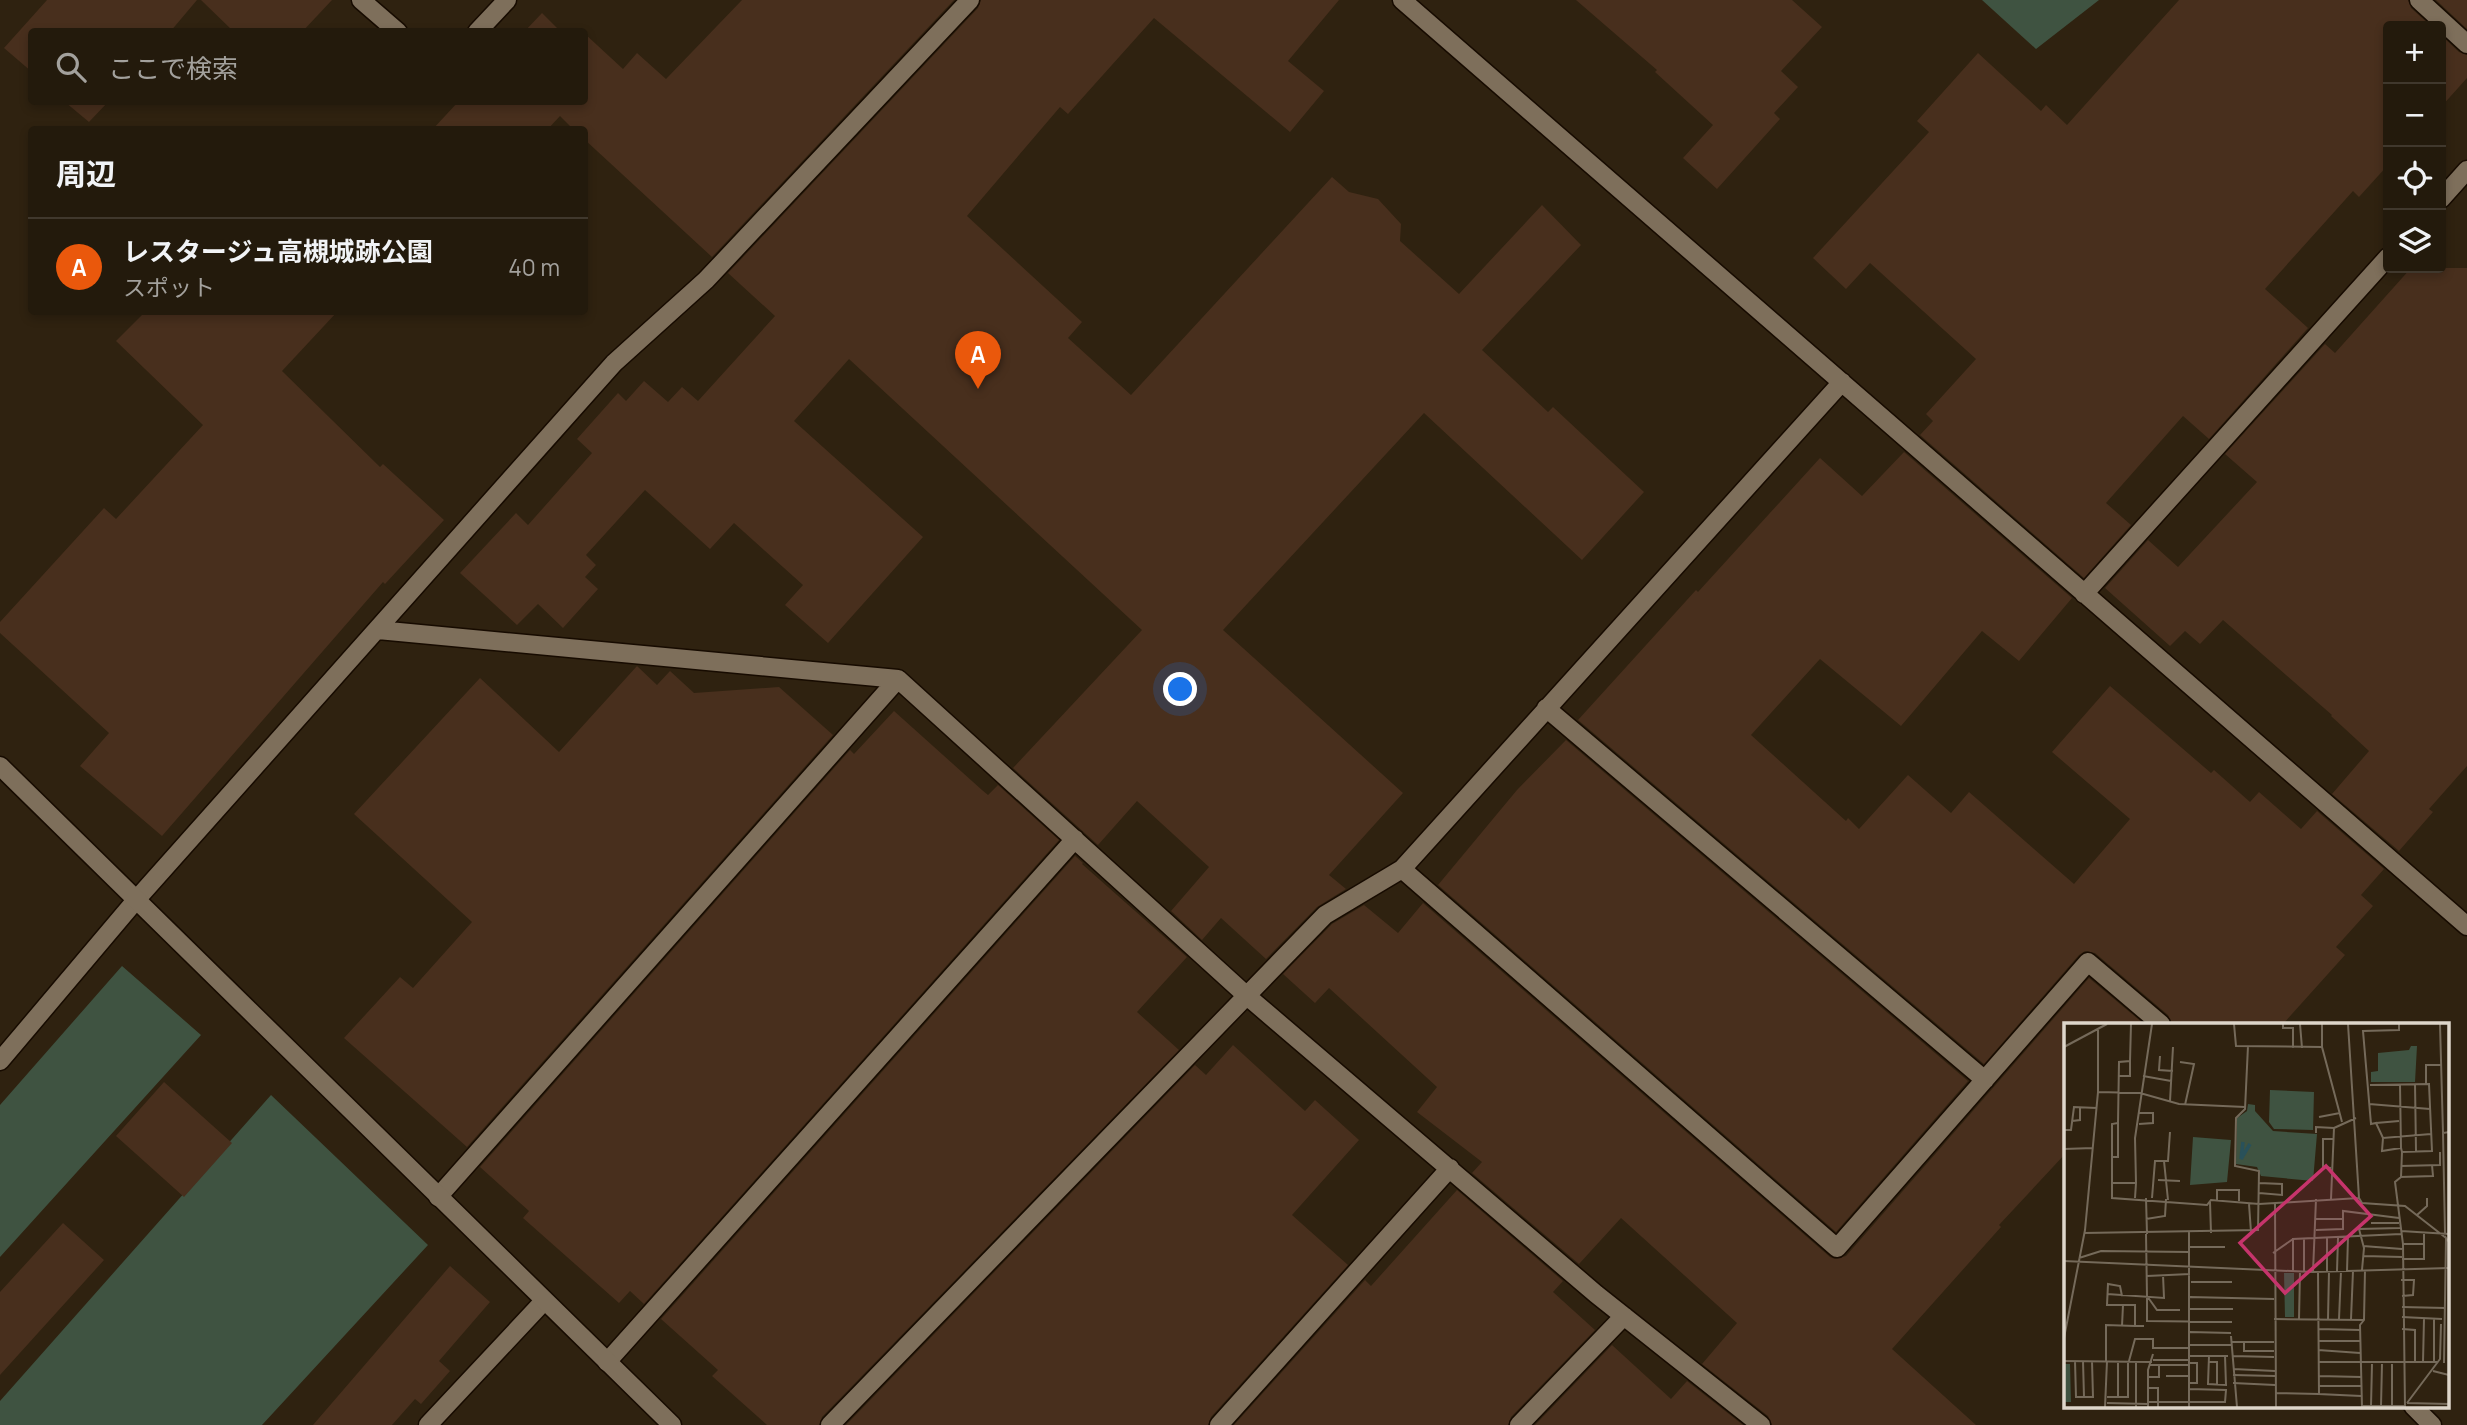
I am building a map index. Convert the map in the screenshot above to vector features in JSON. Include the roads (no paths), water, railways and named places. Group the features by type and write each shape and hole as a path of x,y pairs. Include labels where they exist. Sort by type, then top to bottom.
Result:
{"street":[{"path":"361,0 393,28"},
{"path":"481,28 507,0"},
{"path":"0,1061 136,900 614,363 706,280 970,0"},
{"path":"1402,0 1421,6 1842,382 2467,926"},
{"path":"2419,0 2467,44"},
{"path":"2446,193 2467,170"},
{"path":"2084,594 2383,263"},
{"path":"830,1425 1325,915 1402,869 1842,382"},
{"path":"378,630 898,679 1247,996 1624,1315 1761,1425"},
{"path":"438,1197 898,679"},
{"path":"1546,708 1985,1080"},
{"path":"0,766 672,1425"},
{"path":"607,1362 1075,839"},
{"path":"1402,869 1837,1248 2088,962 2160,1023"},
{"path":"1219,1425 1450,1168"},
{"path":"428,1425 544,1301"},
{"path":"1520,1425 1624,1315"},
{"path":"2415,1408 2431,1425"}],"place":[{"name":"レスタージュ高槻城跡公園","path":"978,389"}]}
